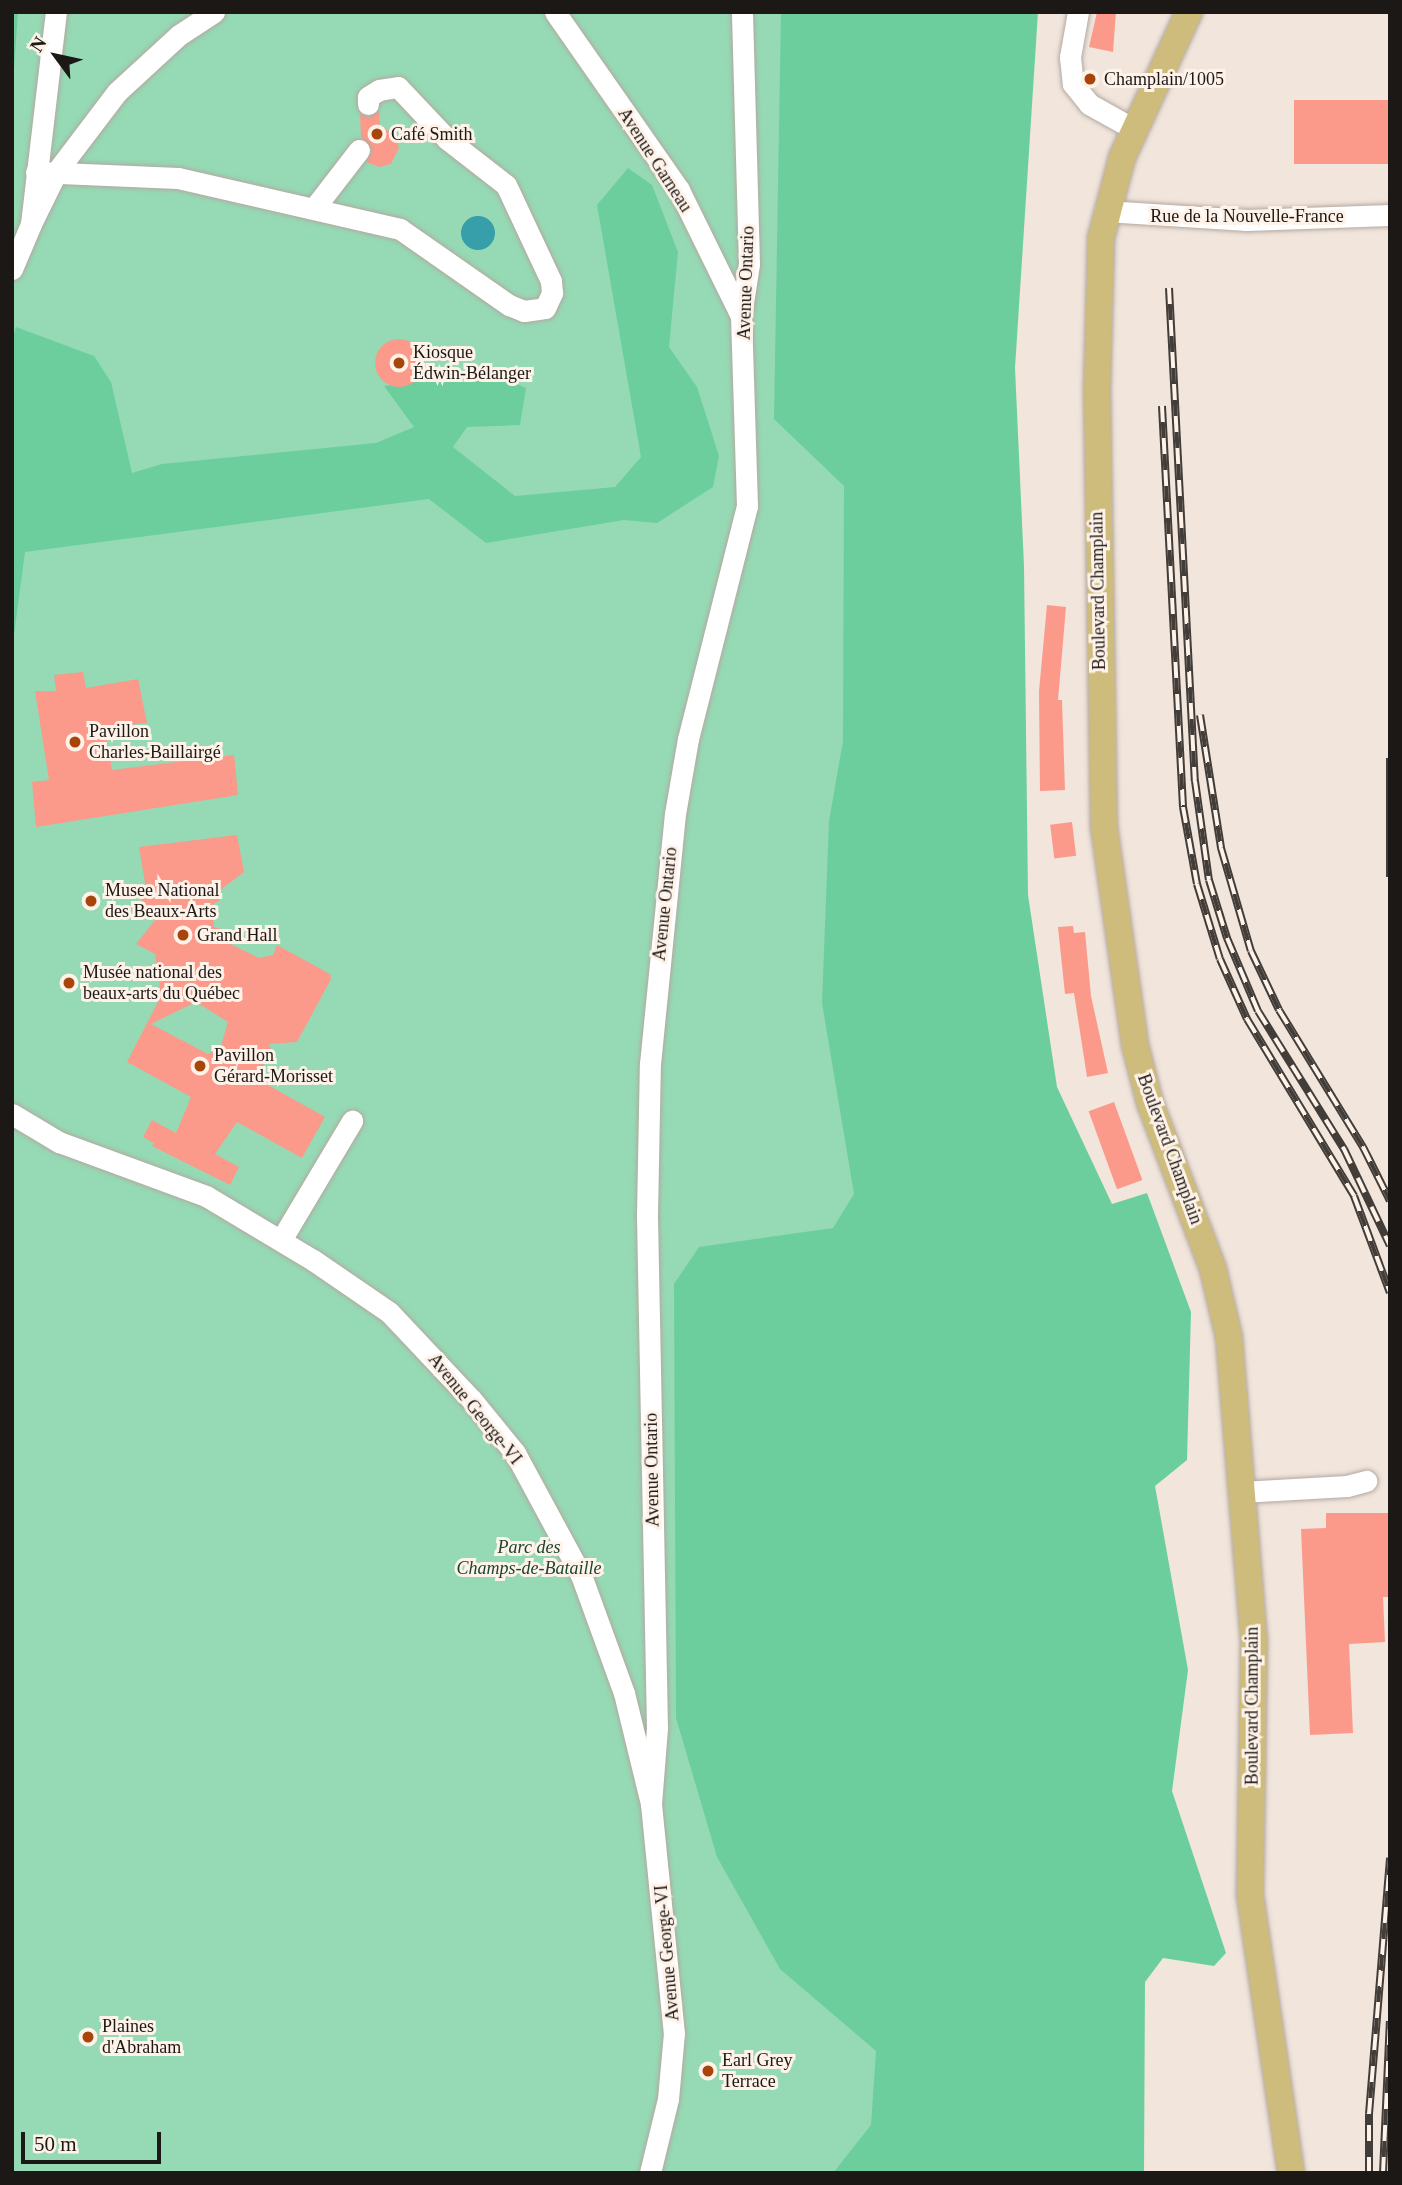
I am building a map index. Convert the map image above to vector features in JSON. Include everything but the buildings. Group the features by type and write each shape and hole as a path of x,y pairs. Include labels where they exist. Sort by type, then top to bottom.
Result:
{"main road":[{"name":"Boulevard Champlain","path":"1189,12 1134,129 1105,211 1098,268 1100,724 1112,906 1135,1045 1150,1103 1222,1301 1241,1492 1256,1689 1250,1895 1291,2173"}],"street":[{"path":"12,269 31,224 46,171 56,12"},
{"path":"46,171 117,92 179,35 215,12"},
{"name":"Avenue Garneau","path":"555,12 679,190 741,316"},
{"name":"Avenue Ontario","path":"651,1804 656,1685 646,1215 650,1064 677,801 688,739 747,506 741,316 749,264 742,12"},
{"path":"1079,12 1070,57 1073,85 1089,104 1134,129"},
{"path":"46,171 177,178 315,206 400,229 516,308 537,312 549,302 551,281 506,185 447,139 398,87 379,90 368,97 368,104"},
{"path":"315,206 359,150"},
{"name":"Rue de la Nouvelle-France","path":"1105,211 1247,220 1390,215"},
{"name":"Avenue George-VI","path":"12,1114 59,1142 206,1196 281,1240 389,1312 455,1380 515,1453 581,1575 624,1693 651,1804 674,2033 668,2099 650,2173"},
{"path":"281,1240 352,1121"},
{"path":"1241,1492 1347,1486 1366,1481"},
{"path":"624,1693 656,1685"}],"green space":[{"name":"Parc des Champs-de-Bataille","path":"12,12 883,12 883,2173 12,2173"},
{"path":"12,12 18,12 12,99"},
{"path":"781,12 1038,12 1015,368 1024,566 1028,895 1057,1087 1112,1204 1147,1193 1191,1312 1187,1460 1155,1486 1188,1670 1172,1791 1226,1953 1214,1966 1163,1958 1145,1982 1144,2173 833,2173 871,2125 876,2051 780,1969 717,1857 676,1718 674,1284 699,1247 833,1228 854,1194 822,1003 829,821 843,741 844,486 774,419"},
{"path":"628,168 652,185 678,252 669,347 697,387 719,456 713,487 657,523 624,520 486,543 429,499 25,552 12,650 12,341 16,327 94,356 111,382 132,473 162,464 376,443 414,427 384,386 485,370 526,388 520,425 467,427 453,447 515,496 615,487 641,457 597,205"}],"water":[{"path":"478,216 490,221 495,233 490,245 478,250 466,245 461,233 466,221"}],"railway":[{"path":"1169,288 1195,781 1209,880 1227,938 1258,1011 1344,1149 1390,1246"},
{"path":"1162,406 1183,807 1197,884 1220,959 1247,1019 1354,1196 1390,1293"},
{"path":"1200,715 1221,848 1251,951 1279,1010 1363,1147 1390,1201"},
{"path":"1390,758 1390,877"},
{"path":"1369,2173 1369,2114 1390,1858"},
{"path":"1383,2173 1390,2021"}],"place":[{"name":"Champlain/1005","path":"1090,79"},
{"name":"Café Smith","path":"377,134"},
{"name":"Kiosque Édwin-Bélanger","path":"399,363"},
{"name":"Pavillon Charles-Baillairgé","path":"75,742"},
{"name":"Musee National des Beaux-Arts","path":"91,901"},
{"name":"Grand Hall","path":"183,935"},
{"name":"Musée national des beaux-arts du Québec","path":"69,983"},
{"name":"Pavillon Gérard-Morisset","path":"200,1066"},
{"name":"Plaines d'Abraham","path":"88,2037"},
{"name":"Earl Grey Terrace","path":"708,2071"}]}
